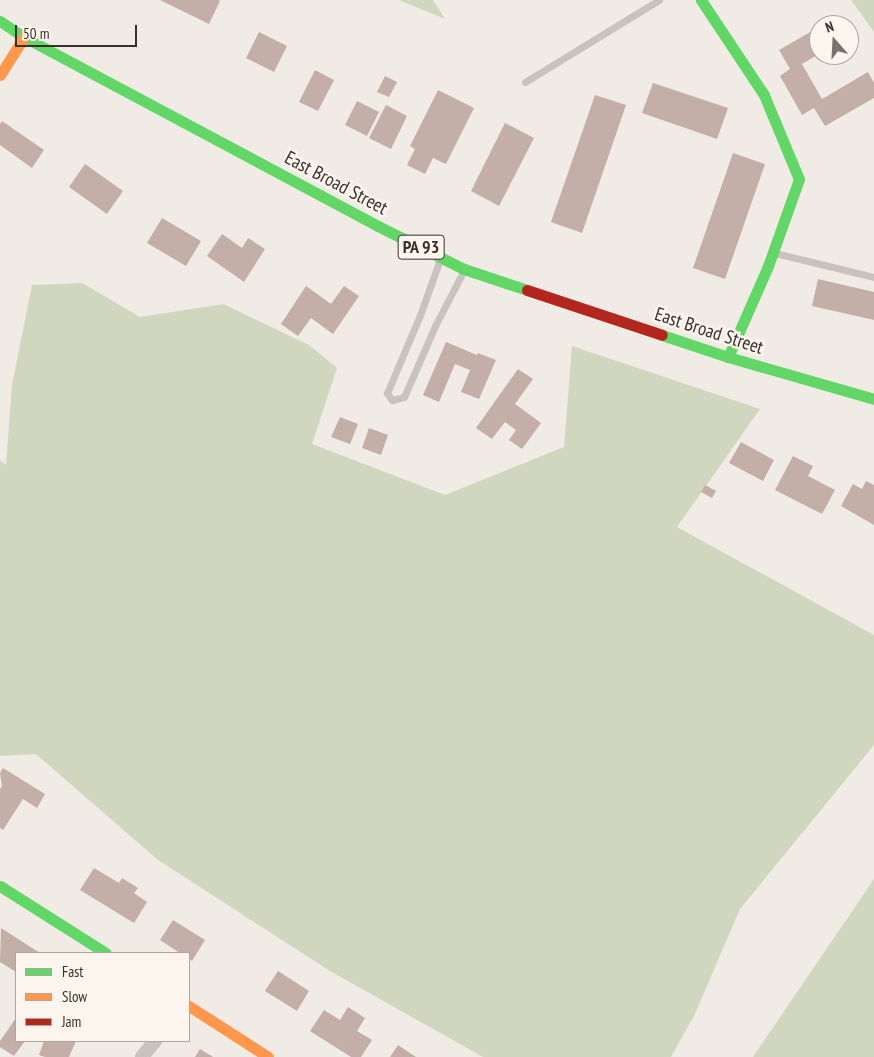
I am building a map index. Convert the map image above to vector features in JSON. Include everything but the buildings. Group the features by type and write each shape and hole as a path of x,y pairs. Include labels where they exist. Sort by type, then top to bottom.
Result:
{"main road":[{"path":"701,0 764,95 799,179 773,252 728,358"},
{"name":"East Broad Street","path":"0,21 24,37 464,269 728,358 874,398"},
{"path":"0,75 24,37"},
{"path":"0,886 104,952"},
{"path":"190,1007 268,1057"}],"street":[{"path":"142,1057 154,1042"}],"lane":[{"path":"525,82 659,0"},
{"path":"773,252 874,276"},
{"path":"441,257 420,315 387,393 392,400 404,398 435,326 464,269"}],"green space":[{"path":"399,0 433,0 445,19"},
{"path":"851,0 874,0 874,32"},
{"path":"82,283 140,317 223,304 309,345 337,368 312,444 445,495 564,447 572,346 760,409 677,527 874,635 874,745 740,909 694,1016 671,1057 483,1057 330,971 158,860 36,754 0,756 0,460 6,465 12,385 32,285"},
{"path":"874,879 874,1057 753,1057"}],"traffic: fast":[{"path":"701,0 764,95 799,179 768,266 728,357"},
{"path":"0,21 24,37 378,226 464,269 527,290"},
{"path":"662,335 728,357 874,399"},
{"path":"0,886 104,952"}],"traffic: slow":[{"path":"0,75 24,37"},
{"path":"190,1007 268,1057"}],"traffic: jam":[{"path":"527,290 662,335"}]}
